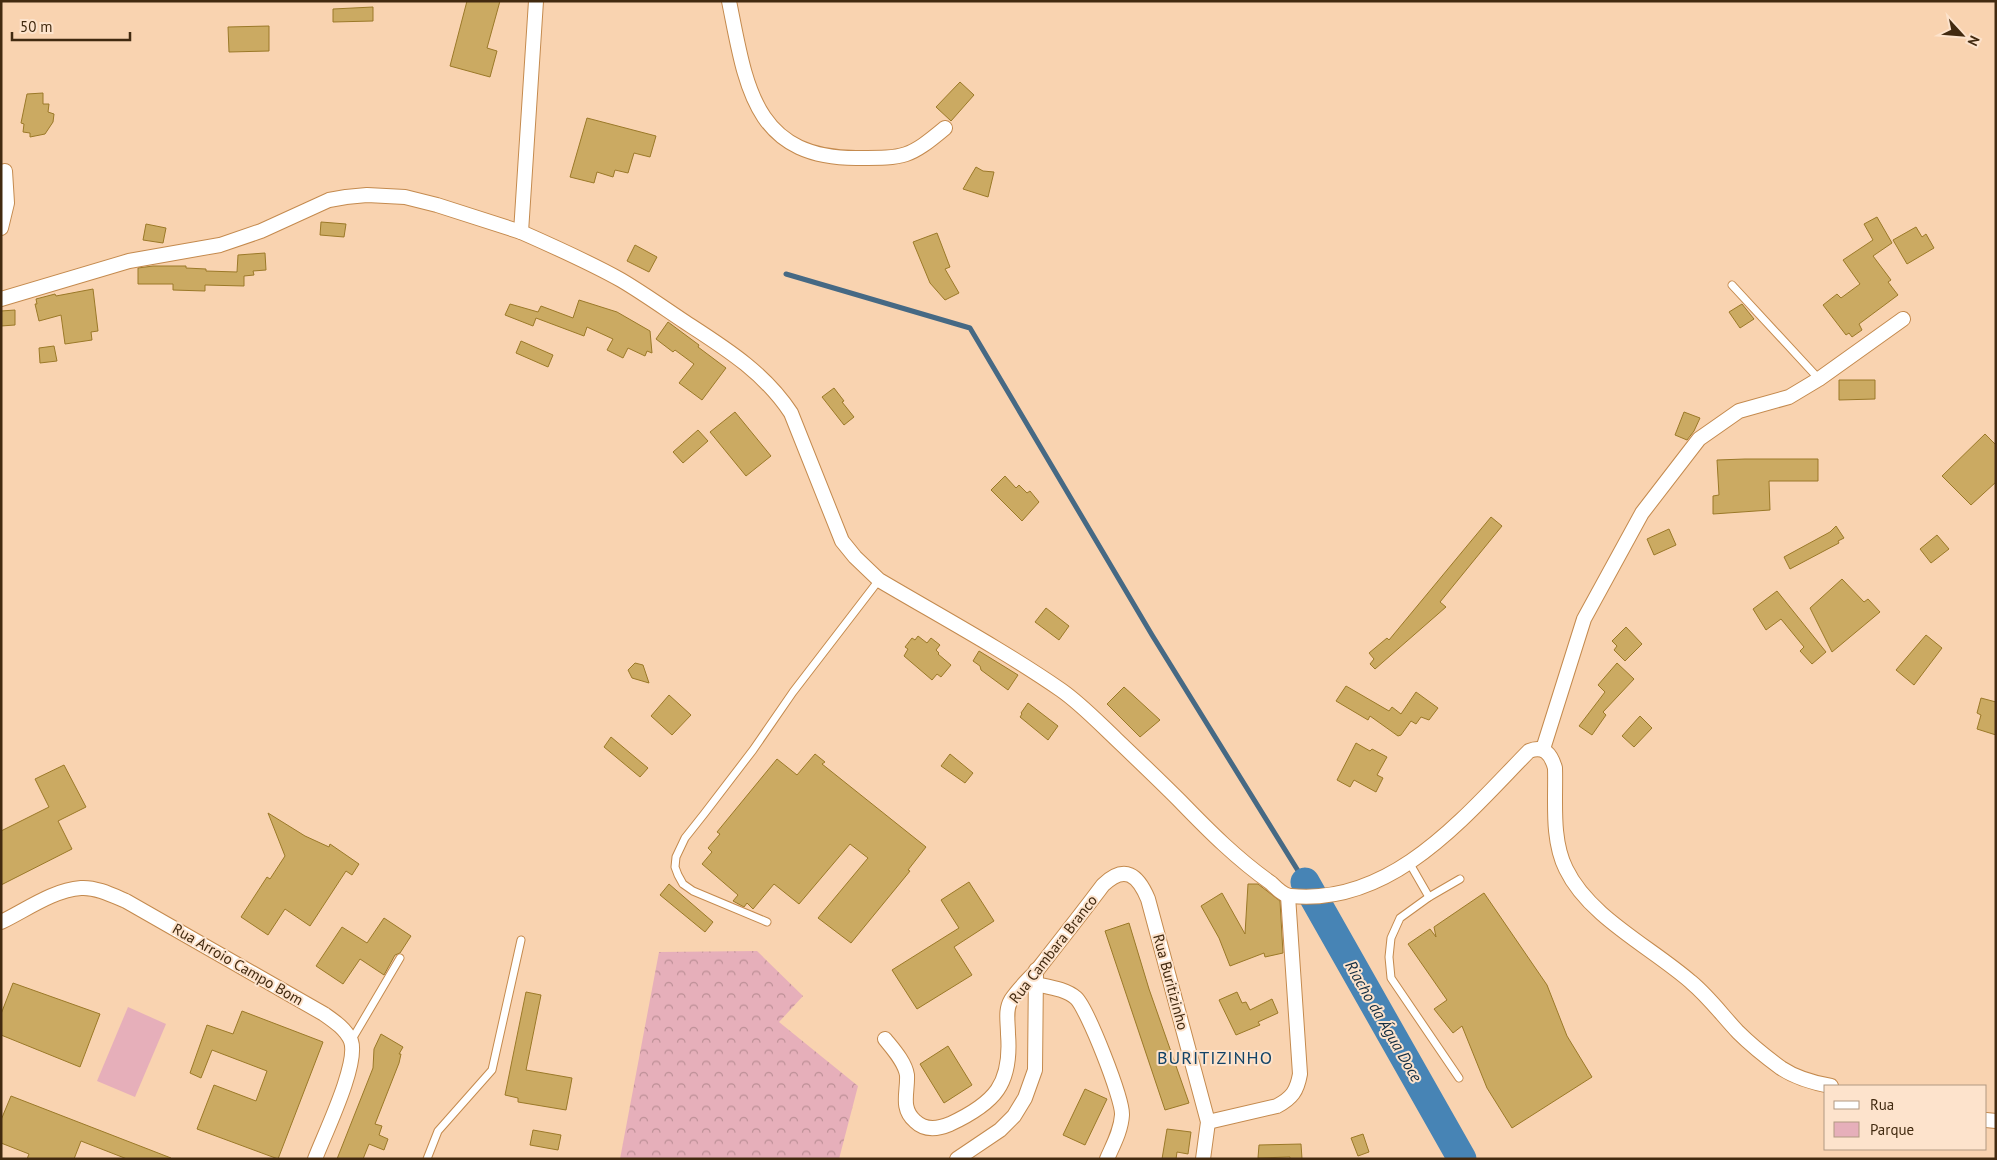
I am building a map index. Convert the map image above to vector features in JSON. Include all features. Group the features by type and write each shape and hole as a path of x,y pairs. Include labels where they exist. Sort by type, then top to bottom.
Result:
{"street":[{"path":"521,232 536,1"},
{"path":"729,1 741,62 757,108 776,134 794,146 814,153 833,156 853,158 899,157 920,149 945,128"},
{"path":"1,228 7,203 5,171"},
{"path":"1,299 129,262 220,245 261,231 329,200 346,197 367,195 405,197 437,205 521,232 622,281 746,363 781,397 791,413 802,436 842,541 855,557 879,580 1062,691 1166,787 1237,858 1288,896 1329,895 1345,892 1392,874 1410,864 1451,829 1529,751 1536,748 1543,749 1552,758 1556,768 1557,836 1560,852 1565,868 1578,891 1597,910 1691,981 1709,998 1738,1032 1763,1054 1783,1069 1798,1076 1828,1085"},
{"path":"1543,749 1584,620 1642,513 1699,439 1739,411 1790,397 1819,379 1903,319"},
{"name":"Rua Cambara Branco","path":"886,1039 905,1069 905,1099 908,1112 915,1121 929,1129 946,1126 980,1107 992,1098 1001,1086 1009,1061 1007,1008 1012,998 1036,977 1103,885 1116,875 1126,873"},
{"name":"Rua Buritizinho","path":"1126,873 1138,880 1148,899 1208,1122 1203,1159"},
{"name":"Rua Arroio Campo Bom","path":"1,922 63,891 83,888 104,892 126,901 324,1014 342,1028 351,1042"},
{"path":"1208,1122 1277,1106 1287,1101 1294,1094 1298,1086 1300,1074 1288,896"},
{"path":"957,1159 1000,1130 1014,1116 1025,1098 1035,1070 1036,977 1068,992 1082,1005 1118,1094 1122,1114 1118,1134 1107,1159"},
{"path":"315,1159 349,1071 353,1055 351,1042"}],"lane":[{"path":"1732,285 1819,379"},
{"path":"767,922 693,891 683,884 678,876 676,857 685,838 879,580"},
{"path":"1410,864 1429,897"},
{"path":"1459,1078 1391,978 1389,957 1391,938 1400,918 1429,897 1460,879"},
{"path":"427,1159 438,1130 492,1070 521,940"},
{"path":"351,1042 400,958"}],"green space":[{"path":"757,951 803,996 779,1022 858,1086 839,1159 620,1159 659,952"},
{"path":"128,1007 166,1024 135,1097 97,1081"}],"building":[{"path":"467,1 500,1 487,48 497,51 490,77 450,66"},
{"path":"373,7 373,21 333,22 333,9"},
{"path":"269,26 269,51 229,52 228,27"},
{"path":"960,82 974,95 951,121 936,107"},
{"path":"43,93 43,104 49,104 48,112 54,114 53,122 45,134 30,137 30,133 23,132 24,124 21,123 27,94"},
{"path":"587,118 656,136 650,157 634,153 628,173 615,170 613,177 597,172 594,183 570,177"},
{"path":"976,167 983,171 994,172 988,197 963,189"},
{"path":"1877,217 1892,243 1873,256 1891,280 1888,282 1898,295 1859,324 1862,330 1852,337 1849,333 1846,335 1823,305 1837,294 1841,298 1860,284 1843,260 1873,240 1864,224"},
{"path":"321,222 346,224 344,237 320,235"},
{"path":"146,224 166,228 163,243 143,240"},
{"path":"1916,227 1922,237 1926,234 1934,248 1907,264 1893,240"},
{"path":"937,233 950,267 945,269 959,293 945,300 930,283 913,242"},
{"path":"635,245 657,257 649,272 627,261"},
{"path":"265,253 266,270 253,271 254,275 244,276 244,286 205,285 205,291 173,290 173,284 138,284 138,268 186,266 186,268 206,269 206,271 237,272 238,255"},
{"path":"93,289 98,331 91,332 92,340 65,344 61,315 39,321 35,304 37,304 36,299 55,294 56,296"},
{"path":"579,300 617,312 650,331 652,353 647,351 645,356 628,348 623,358 607,350 613,339 587,327 584,336 536,318 533,326 505,315 510,304 538,312 541,306 573,318"},
{"path":"1742,304 1754,319 1740,328 1729,312"},
{"path":"15,310 15,325 1,326 1,311"},
{"path":"668,322 726,368 702,400 679,383 694,364 675,350 673,352 656,339"},
{"path":"521,341 553,355 548,367 516,353"},
{"path":"54,346 57,361 40,363 39,348"},
{"path":"1839,380 1875,380 1875,399 1839,400"},
{"path":"834,388 854,417 844,425 822,397"},
{"path":"735,412 771,456 746,476 710,432"},
{"path":"1684,412 1700,418 1687,440 1675,435"},
{"path":"698,430 708,441 683,463 673,452"},
{"path":"1985,434 1996,445 1996,482 1971,505 1942,476"},
{"path":"1818,459 1818,481 1769,481 1770,510 1713,514 1713,496 1719,495 1717,460"},
{"path":"1005,476 1016,488 1019,485 1027,493 1030,491 1039,502 1022,521 991,490"},
{"path":"1491,517 1502,526 1440,602 1446,607 1375,669 1370,664 1374,659 1369,653 1387,638 1389,640"},
{"path":"1836,526 1844,538 1838,541 1839,543 1790,569 1784,557 1830,532"},
{"path":"1669,529 1676,545 1654,555 1647,539"},
{"path":"1937,535 1949,549 1931,563 1920,549"},
{"path":"1842,579 1864,602 1868,599 1880,612 1832,652 1810,608"},
{"path":"1777,591 1826,652 1812,664 1800,651 1804,647 1781,619 1766,630 1753,609"},
{"path":"1046,608 1069,626 1059,640 1035,622"},
{"path":"1626,627 1642,644 1625,661 1614,650 1617,646 1612,641"},
{"path":"1926,635 1942,648 1914,685 1896,670"},
{"path":"918,636 927,643 931,638 940,645 936,650 938,654 951,665 941,677 937,674 932,680 904,656 908,649 905,647 912,638 915,640"},
{"path":"979,651 1018,675 1008,690 981,670 980,666 973,661"},
{"path":"635,663 643,665 649,683 632,678 628,670"},
{"path":"1617,663 1634,679 1603,712 1606,715 1592,735 1579,726 1605,692 1598,685"},
{"path":"1346,686 1389,711 1392,707 1401,714 1416,692 1438,708 1429,720 1421,717 1416,724 1411,721 1401,735 1398,736 1370,716 1368,720 1336,701"},
{"path":"1124,687 1160,720 1140,737 1107,704"},
{"path":"669,695 691,715 672,735 651,716"},
{"path":"1981,698 1996,702 1996,735 1977,729 1981,715 1977,713"},
{"path":"1028,703 1058,726 1048,740 1020,717"},
{"path":"1640,716 1652,728 1634,747 1622,736"},
{"path":"611,737 648,768 640,777 604,747"},
{"path":"1356,743 1370,751 1372,749 1387,757 1377,775 1383,778 1376,792 1354,780 1350,787 1337,780"},
{"path":"815,754 825,762 822,764 926,847 908,870 910,871 851,943 818,918 868,858 850,844 799,904 774,884 753,909 747,903 744,907 733,901 738,895 702,864 712,852 708,848 720,834 717,832 777,759 797,775"},
{"path":"950,754 973,773 965,783 941,766"},
{"path":"64,765 86,807 58,821 72,849 1,885 1,831 49,807 35,779"},
{"path":"268,813 305,836 329,847 330,844 359,864 352,875 346,871 310,926 285,909 268,935 241,917 267,877 270,879 285,856"},
{"path":"969,882 994,921 954,947 972,975 917,1009 892,970 959,928 941,900"},
{"path":"669,884 713,922 705,932 660,895"},
{"path":"1248,884 1258,884 1280,901 1283,953 1265,957 1264,953 1230,966 1219,938 1201,906 1222,893 1245,934"},
{"path":"1484,893 1547,985 1567,1036 1592,1077 1512,1128 1487,1088 1462,1026 1453,1033 1434,1009 1447,1000 1408,944 1430,929 1436,937 1434,927"},
{"path":"384,918 411,936 400,953 395,955 384,975 360,959 343,984 316,966 342,927 367,943"},
{"path":"1129,923 1149,989 1189,1103 1165,1110 1105,931"},
{"path":"13,983 100,1014 80,1067 1,1035 1,1014"},
{"path":"526,992 541,995 526,1070 572,1078 566,1110 518,1102 518,1098 505,1095"},
{"path":"1237,992 1242,1003 1246,1002 1250,1010 1272,999 1278,1013 1258,1022 1260,1025 1236,1035 1219,1000"},
{"path":"242,1011 323,1042 278,1159 197,1129 214,1085 256,1101 267,1071 212,1050 201,1078 190,1073 207,1025 233,1034"},
{"path":"381,1034 403,1047 399,1054 401,1054 399,1063 375,1124 382,1126 379,1135 388,1139 384,1150 369,1144 363,1159 337,1159 373,1068 374,1049"},
{"path":"948,1046 972,1085 944,1103 920,1064"},
{"path":"1085,1089 1107,1099 1085,1145 1063,1135"},
{"path":"11,1096 171,1158 127,1159 81,1141 74,1159 27,1159 29,1154 1,1143 1,1120"},
{"path":"1167,1129 1191,1132 1188,1154 1177,1152 1176,1159 1162,1159"},
{"path":"533,1130 561,1135 558,1150 530,1145"},
{"path":"1363,1134 1369,1152 1358,1156 1351,1138"},
{"path":"1301,1144 1302,1159 1290,1159 1290,1157 1258,1158 1259,1145"}],"waterway":[{"path":"786,274 970,328 1152,635 1305,882"},
{"name":"Riacho da Água Doce","path":"1305,882 1462,1159"}],"district":[{"name":"BURITIZINHO","path":"1215,1057"}]}
